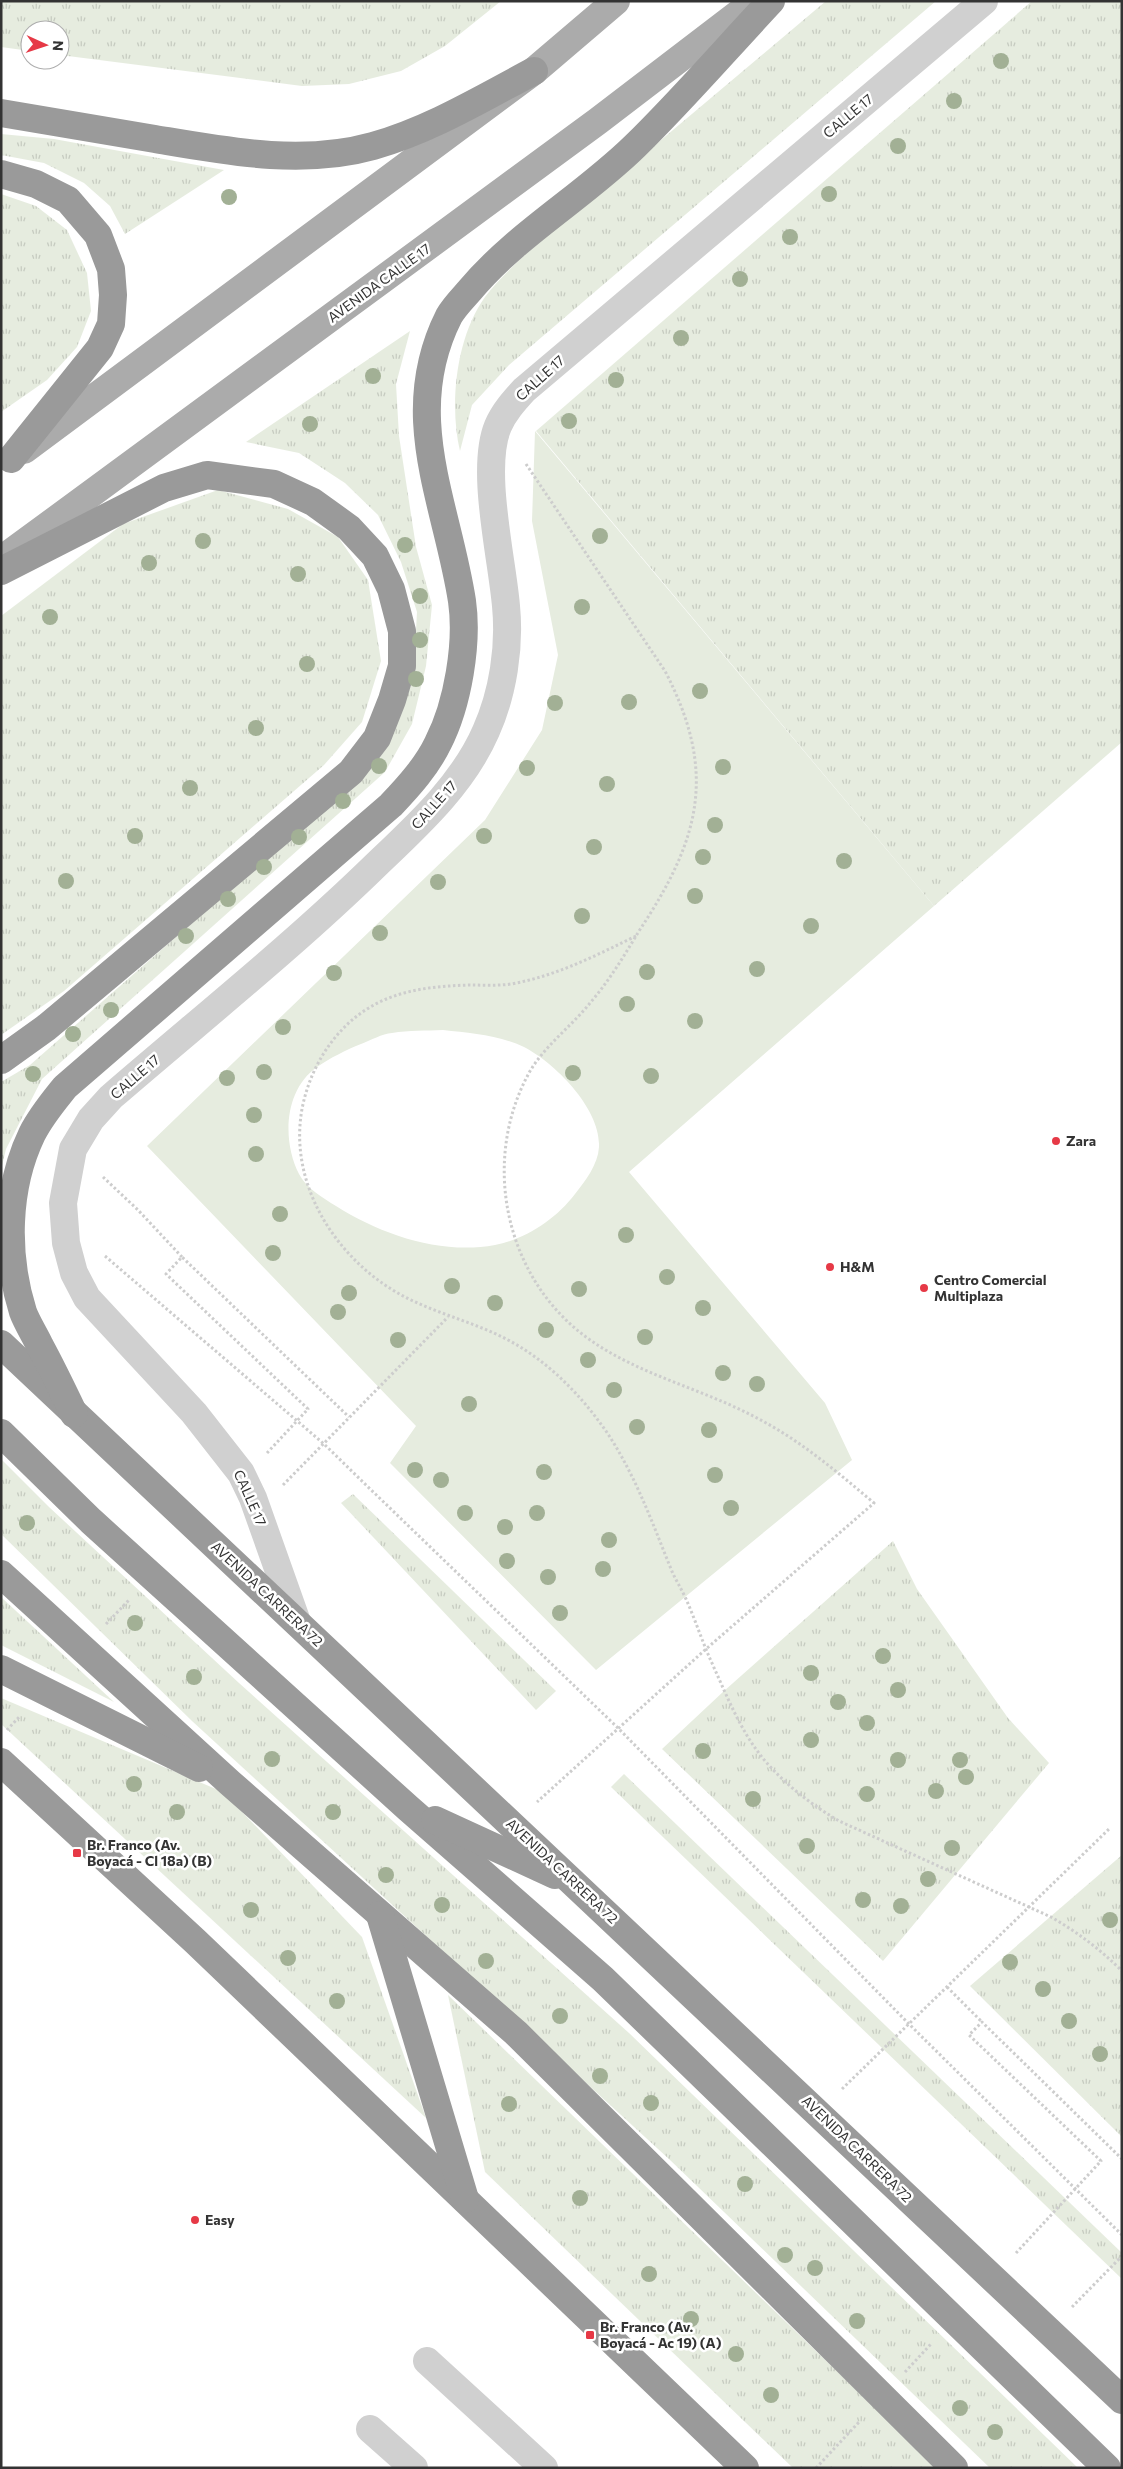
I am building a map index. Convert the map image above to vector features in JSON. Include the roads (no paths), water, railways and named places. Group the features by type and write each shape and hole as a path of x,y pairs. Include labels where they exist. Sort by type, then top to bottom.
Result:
{"highway":[{"path":"74,1414 24,1314 15,1282 9,1229 19,1172 33,1133 45,1112 65,1087 392,805 412,782 438,743 453,703 462,657 462,602 432,470 426,417 432,362 450,314 486,271 634,147 772,1"},
{"path":"1,113 242,153 291,155 339,153 371,147 418,132 534,71"},
{"path":"1,174 36,184 68,200 98,235 111,269 113,295 111,324 100,348 6,463"},
{"path":"1,571 164,488 208,475 238,478 274,484 313,502 349,528 375,556 391,589 402,631 402,666 392,700 377,738 351,772 47,1028 1,1060"},
{"name":"AVENIDA CARRERA 72","path":"1,1344 1122,2400"},
{"path":"1,1433 91,1521 408,1808 603,1979 1107,2468"},
{"path":"1,1574 230,1783 516,2033 954,2468"},
{"path":"1,1669 230,1783"},
{"path":"1,1762 195,1941 745,2468"},
{"path":"408,1808 575,1884"},
{"path":"380,1915 466,2201"}],"main road":[{"path":"6,463 534,71 616,1"},
{"name":"AVENIDA CALLE 17","path":"1,560 598,121 755,1"}],"street":[{"name":"CALLE 17","path":"297,1622 242,1473 194,1413 87,1298 74,1273 66,1243 63,1203 73,1149 91,1119 111,1097 332,908 400,842 453,786 486,732 504,677 506,608 491,491 492,456 498,427 511,404 524,390 984,1"},
{"path":"427,2361 544,2468"},
{"path":"370,2429 414,2468"}],"place":[{"name":"Zara","path":"1056,1141"},
{"name":"H&M","path":"830,1267"},
{"name":"Centro Comercial Multiplaza","path":"924,1288"},
{"name":"Br. Franco (Av. Boyacá - Cl 18a) (B)","path":"77,1853"},
{"name":"Easy","path":"195,2220"},
{"name":"Br. Franco (Av. Boyacá - Ac 19) (A)","path":"590,2335"}]}
